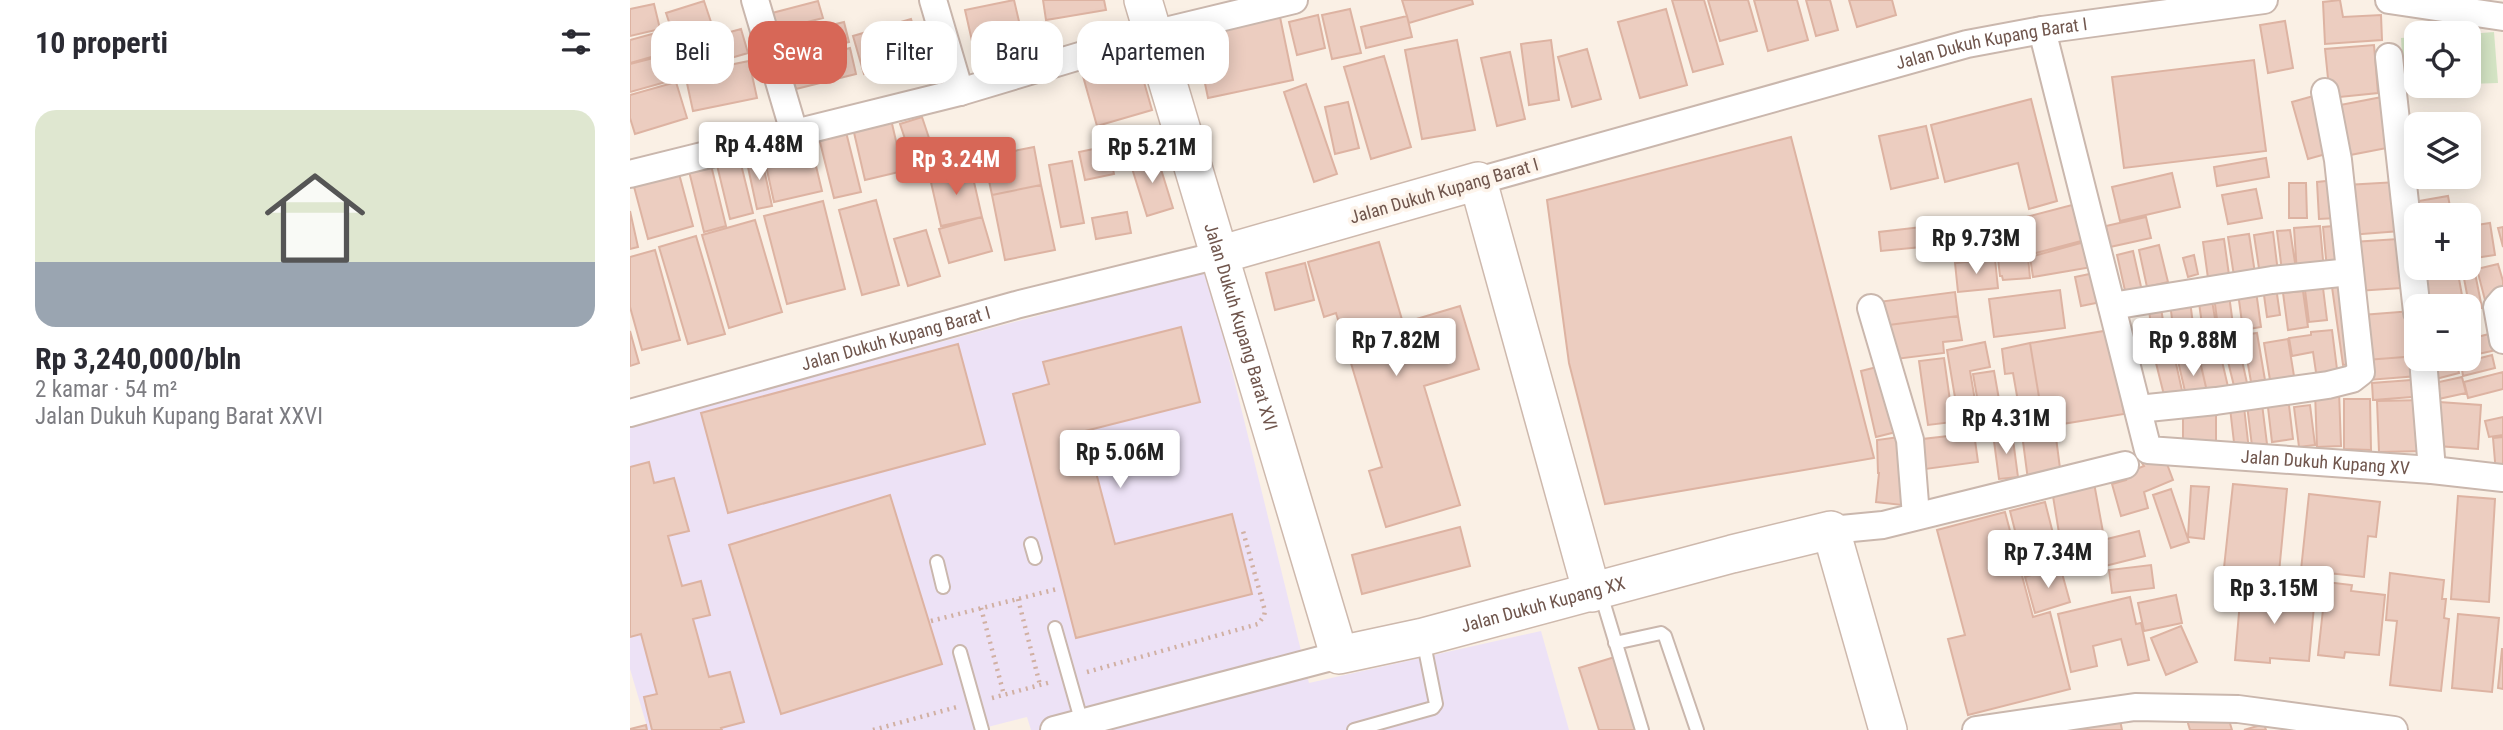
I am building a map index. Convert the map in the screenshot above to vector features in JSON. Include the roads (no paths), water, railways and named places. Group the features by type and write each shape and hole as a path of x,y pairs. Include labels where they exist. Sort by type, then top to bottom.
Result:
{"street":[{"path":"755,0 794,132"},
{"path":"933,0 960,92"},
{"path":"630,174 960,92 1148,17 1294,0"},
{"name":"Jalan Dukuh Kupang Barat I","path":"630,413 1016,305 1219,255 1967,44 2042,30 2264,0"},
{"path":"2389,0 2502,20"},
{"name":"Jalan Dukuh Kupang Barat XVI","path":"1148,17 1339,655"},
{"path":"2042,30 2138,409 2328,385 2357,376 2361,372 2338,160 2325,92"},
{"path":"2389,57 2415,294"},
{"path":"1478,181 1596,592"},
{"path":"2112,306 2272,280 2350,272"},
{"path":"2503,300 2497,307 2503,340"},
{"path":"1871,308 1910,440 1916,516"},
{"path":"2424,371 2432,470"},
{"name":"Jalan Dukuh Kupang XV","path":"2138,409 2148,450 2432,470 2503,478"},
{"path":"1888,730 1831,530 1882,524 2125,466"},
{"name":"Jalan Dukuh Kupang XX","path":"1054,730 1082,723 1117,722 1339,655 1423,637 1831,530"},
{"path":"1976,730 2238,709 2381,729"}],"lane":[{"path":"1031,544 1035,558"},
{"path":"937,562 943,587"},
{"path":"1596,592 1642,730"},
{"path":"1055,628 1082,723"},
{"path":"1615,643 1661,633 1665,636 1697,730"},
{"path":"1354,730 1428,710 1436,704 1423,637"},
{"path":"960,652 982,730"}]}
